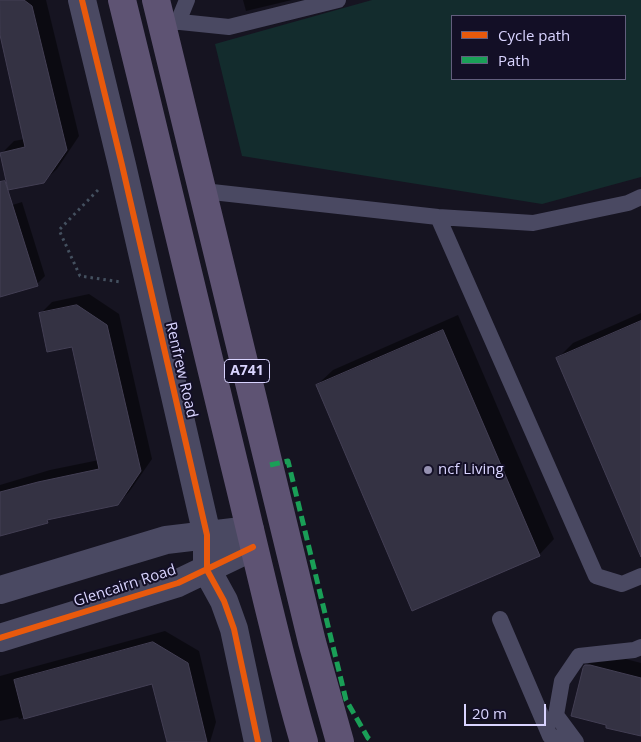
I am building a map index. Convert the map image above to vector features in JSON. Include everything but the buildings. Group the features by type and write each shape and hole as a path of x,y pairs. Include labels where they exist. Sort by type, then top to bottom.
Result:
{"main road":[{"name":"Renfrew Road","path":"122,0 252,539 304,742"},
{"name":"A741","path":"165,14 203,190 312,642 340,742"}],"street":[{"name":"Renfrew Road","path":"82,0 207,535 206,570"},
{"name":"Glencairn Road","path":"0,590 166,540 207,535 252,539"},
{"name":"Glencairn Road","path":"1,631 178,583 206,570 252,539"},
{"path":"206,570 224,601 234,629 258,742"}],"lane":[{"path":"165,14 187,0"},
{"path":"165,14 229,27 338,0"},
{"path":"203,190 438,217 533,223 628,203 641,198"},
{"path":"438,217 596,576 622,584 641,576"},
{"path":"500,619 550,736 571,742"},
{"path":"576,742 556,715 562,681 579,656 634,650 641,647"}],"path":[{"path":"122,165 59,230 80,276 149,286"}],"green space":[{"path":"372,0 641,0 641,177 542,204 242,156 215,44"}],"marked path":[{"path":"270,465 288,461 346,700 368,738 373,742"}],"cycle path":[{"path":"82,0 207,535 207,570 224,601 234,629 258,742"},
{"path":"0,638 178,583 253,547"}],"place":[{"name":"ncf Living","path":"428,470"}]}
